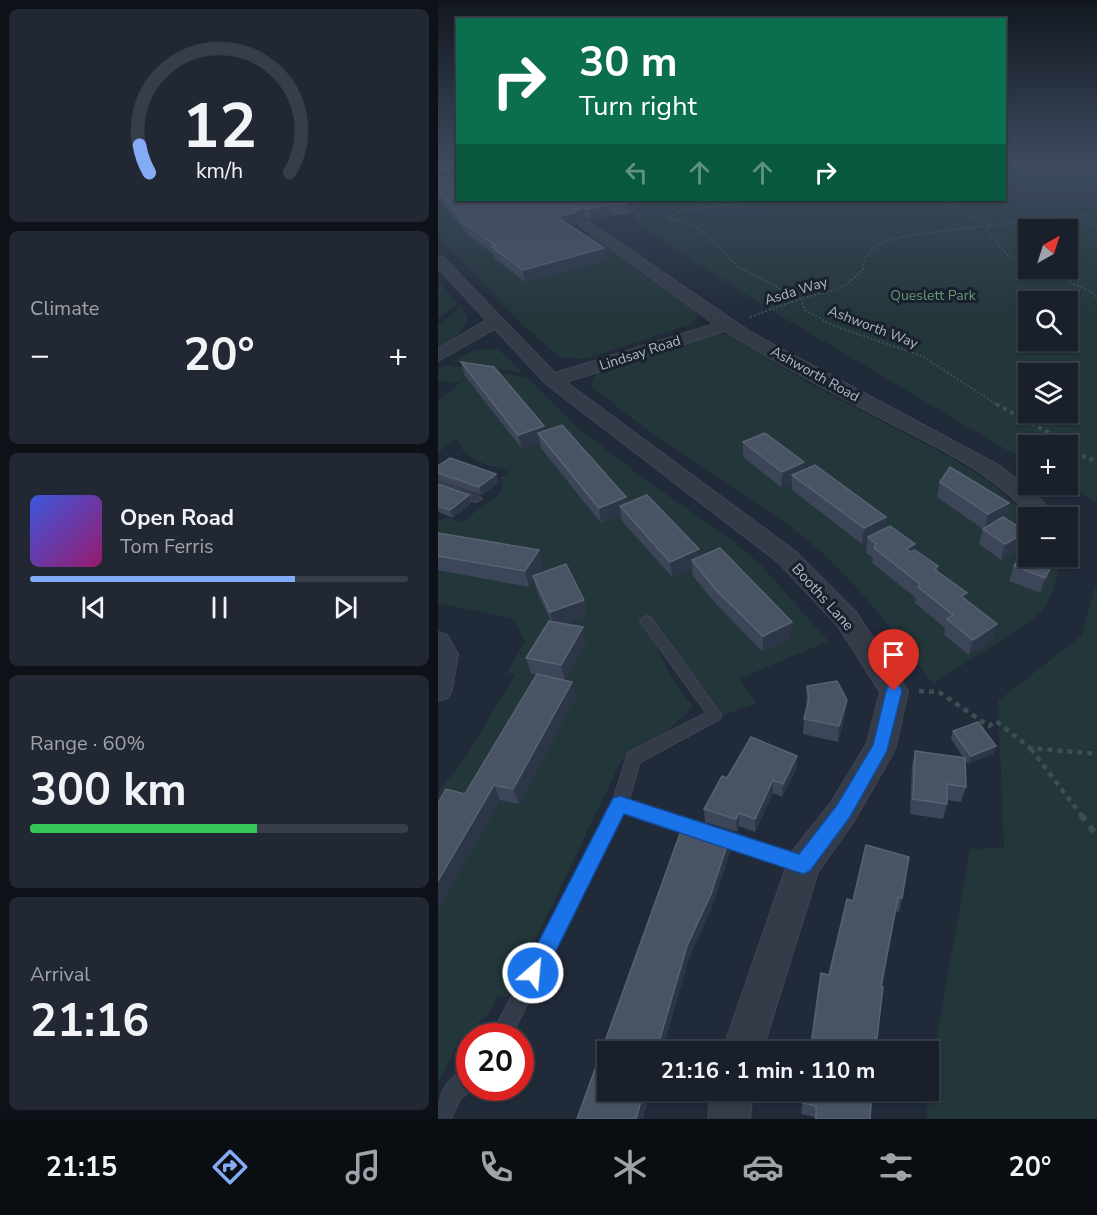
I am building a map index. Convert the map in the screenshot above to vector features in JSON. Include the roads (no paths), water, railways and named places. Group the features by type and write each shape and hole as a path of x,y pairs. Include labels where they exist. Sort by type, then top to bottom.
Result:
{"street":[{"name":"Ashworth Road","path":"586,224 727,325 864,402 976,460 1004,477 1037,507"},
{"name":"Booths Lane","path":"438,260 552,380 787,557 847,619 894,691 881,746 843,811 803,864"},
{"path":"438,356 495,322"},
{"name":"Lindsay Road","path":"552,380 727,325"},
{"path":"438,642 444,654 438,690"},
{"path":"746,1041 803,864"},
{"path":"729,1119 731,1101"}],"lane":[{"path":"438,484 476,499"},
{"path":"508,1023 620,804 633,758 715,715 647,621"},
{"path":"620,804 803,864"},
{"path":"440,1119 456,1089"}],"park label":[{"name":"Queslett Park","path":"933,295"}]}
